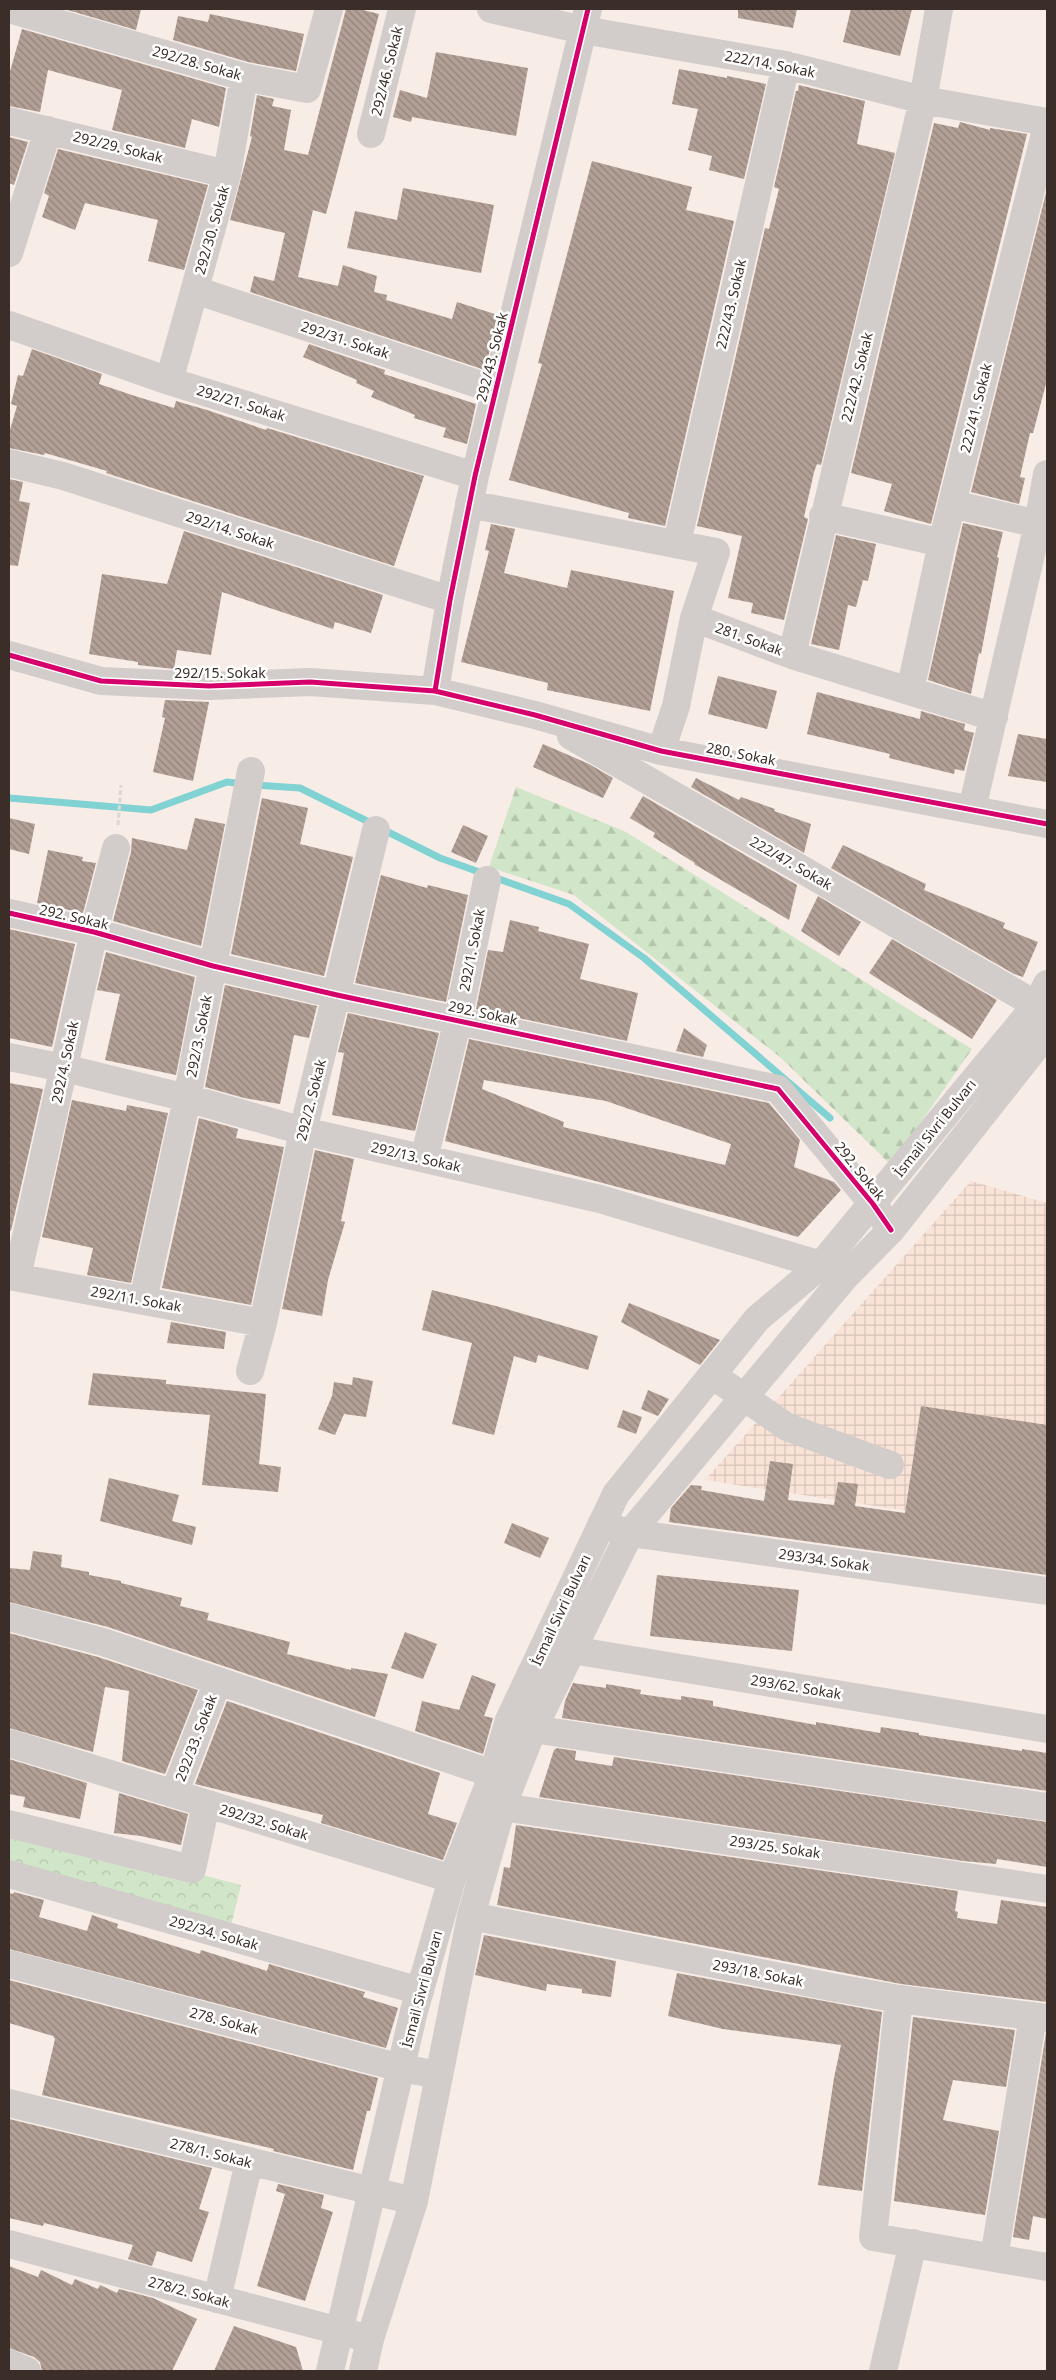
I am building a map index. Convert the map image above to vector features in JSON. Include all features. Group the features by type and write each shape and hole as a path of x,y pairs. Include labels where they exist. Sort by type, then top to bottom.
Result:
{"street":[{"name":"292/28. Sokak","path":"9,9 244,77 307,89 329,9"},
{"name":"292/46. Sokak","path":"371,134 402,9"},
{"name":"222/14. Sokak","path":"491,9 585,20 786,65 923,100 1047,124"},
{"name":"222/42. Sokak","path":"792,655 923,100 939,9"},
{"name":"292/43. Sokak","path":"435,691 450,600 475,476 585,20"},
{"name":"222/43. Sokak","path":"676,543 786,65"},
{"name":"292/30. Sokak","path":"170,380 228,174 244,77"},
{"name":"292/29. Sokak","path":"9,121 228,174"},
{"name":"222/41. Sokak","path":"910,691 942,543 1047,124"},
{"path":"11,239 48,130"},
{"name":"292/31. Sokak","path":"195,290 496,390"},
{"name":"292/21. Sokak","path":"9,325 170,380 475,476"},
{"name":"292/14. Sokak","path":"9,464 63,476 450,600"},
{"path":"972,808 1043,525 1047,474"},
{"path":"469,504 716,552 694,618 676,706 661,751"},
{"path":"952,504 1043,525"},
{"path":"824,516 942,543"},
{"name":"281. Sokak","path":"694,618 792,655 994,717"},
{"name":"292/15. Sokak","path":"9,655 100,682 209,686 310,682 435,691"},
{"name":"280. Sokak","path":"435,691 534,715 661,751 972,808 1047,824"},
{"name":"222/47. Sokak","path":"534,715 1044,1000"},
{"name":"292/3. Sokak","path":"144,1300 214,966 251,771"},
{"name":"292/2. Sokak","path":"250,1371 264,1323 303,1130 376,830"},
{"name":"292/4. Sokak","path":"13,1276 64,1068 94,932 116,848"},
{"name":"292/1. Sokak","path":"424,1159 458,1020 486,880"},
{"name":"292. Sokak","path":"9,913 94,932 214,966 337,995 778,1089 874,1204 891,1230"},
{"name":"İsmail Sivri Bulvarı","path":"330,2371 420,1991 452,1879 493,1774 509,1720 616,1494 757,1319 822,1265 1044,1000"},
{"name":"İsmail Sivri Bulvarı","path":"363,2371 370,2338 414,2201 471,1916 502,1807 533,1729 630,1534 844,1278 891,1230 1047,1033"},
{"name":"292/13. Sokak","path":"9,1057 64,1068 187,1098 303,1130 600,1199 822,1265"},
{"name":"292/11. Sokak","path":"13,1276 264,1323"},
{"path":"712,1374 787,1427 890,1465"},
{"name":"293/34. Sokak","path":"601,1525 630,1534 1047,1591"},
{"path":"9,1617 103,1642 493,1774"},
{"name":"293/62. Sokak","path":"546,1644 572,1650 1047,1730"},
{"name":"292/33. Sokak","path":"174,1794 218,1681"},
{"path":"533,1729 1047,1807"},
{"path":"9,1743 206,1804"},
{"name":"292/32. Sokak","path":"9,1824 192,1869 206,1804 452,1879"},
{"name":"293/25. Sokak","path":"502,1807 1047,1889"},
{"name":"292/34. Sokak","path":"9,1874 420,1991"},
{"name":"293/18. Sokak","path":"471,1916 899,1999 1040,2017"},
{"name":"278. Sokak","path":"9,1964 401,2068 439,2075"},
{"path":"899,1999 873,2237 1047,2268"},
{"path":"994,2258 1040,2017"},
{"name":"278/1. Sokak","path":"9,2103 373,2193 414,2201"},
{"path":"218,2299 249,2162"},
{"path":"882,2371 913,2243"},
{"name":"278/2. Sokak","path":"9,2244 370,2338"},
{"path":"9,2363 28,2371"}],"path":[{"path":"116,848 121,785"}],"shaded area":[{"path":"971,1181 1047,1203 1047,1532 705,1480"}],"green space":[{"path":"516,787 626,832 972,1049 891,1165 780,1057 574,895 489,867"},
{"path":"9,1825 241,1885 230,1930 9,1872"}],"building":[{"path":"64,9 141,9 136,30"},
{"path":"346,9 359,9 379,14 326,214 313,210 298,277 338,286 343,265 377,276 374,292 387,295 386,300 452,319 457,302 498,315 485,370 250,292 254,276 274,281 285,233 230,220 252,137 250,136 257,95 274,99 272,106 291,110 284,150 308,155"},
{"path":"738,9 797,9 793,28 738,18"},
{"path":"851,9 912,9 900,56 843,42"},
{"path":"210,14 304,34 296,71 248,62 173,40 178,16 208,22"},
{"path":"22,29 226,88 219,127 192,119 185,148 112,130 122,90 48,70 40,112 9,106 9,75"},
{"path":"436,52 528,68 516,136 412,117 411,122 393,117 400,90 427,98"},
{"path":"679,69 766,84 744,179 709,170 712,156 688,150 698,109 672,104"},
{"path":"799,85 865,101 857,144 895,153 821,465 817,464 814,472 804,517 808,519 784,620 751,613 753,603 728,598 742,536 697,526 765,228 769,229 779,189 774,187"},
{"path":"960,122 990,130 990,128 1027,134 931,524 884,511 892,484 851,473 934,123 958,128"},
{"path":"9,137 28,142 14,185 9,183"},
{"path":"58,149 208,185 184,270 148,261 158,220 85,203 75,230 42,217 49,196 44,193"},
{"path":"592,161 692,187 686,210 734,221 665,526 628,518 629,513 509,480 542,364 538,363"},
{"path":"403,188 494,205 481,273 347,248 355,211 397,220"},
{"path":"1047,189 1047,380 1033,433 1030,433 1020,477 1025,478 1019,504 971,492"},
{"path":"309,344 385,370 384,374 476,404 467,444 443,437 446,428 414,418 415,415 371,397 374,391 356,383 357,380 303,357"},
{"path":"32,349 102,374 99,384 135,396 174,408 176,401 266,430 267,428 424,476 394,566 106,473 107,471 45,453 44,455 9,448 9,433 17,406 11,404 18,375 23,376"},
{"path":"9,479 23,482 19,501 30,503 18,566 9,565"},
{"path":"963,523 1003,532 981,654 979,653 971,694 928,680"},
{"path":"491,524 515,529 504,573 567,588 571,570 674,591 650,711 547,690 548,683 461,662 489,551 485,550"},
{"path":"184,531 383,595 371,633 335,622 333,629 222,592 211,655 177,650 174,669 138,665 138,662 89,654 102,574 167,584"},
{"path":"836,535 876,544 868,581 863,580 856,607 848,605 839,650 811,644"},
{"path":"718,676 777,691 767,729 708,714"},
{"path":"817,692 920,719 921,711 965,724 964,730 974,733 964,771 955,769 954,774 889,758 890,754 807,734"},
{"path":"165,700 209,702 193,781 153,772 165,718 162,717"},
{"path":"1018,734 1047,739 1047,782 1008,776"},
{"path":"543,744 589,764 613,778 603,798 533,767"},
{"path":"696,778 739,800 741,797 811,824 804,853 691,787"},
{"path":"643,796 797,885 789,920 694,864 653,837 655,833 630,818"},
{"path":"262,798 308,808 300,844 353,857 324,976 231,954"},
{"path":"9,818 35,824 29,854 9,849"},
{"path":"195,818 225,824 201,946 113,921 131,852 132,838 187,850"},
{"path":"463,825 488,836 476,863 451,852"},
{"path":"843,845 926,884 924,890 1005,923 1003,928 1038,942 1023,977 1014,974 831,868"},
{"path":"48,850 83,857 82,861 96,863 83,913 37,903"},
{"path":"381,875 427,888 428,885 468,895 446,1002 355,983"},
{"path":"818,896 861,922 839,956 801,931"},
{"path":"510,920 539,927 538,931 589,944 580,979 638,993 627,1041 476,1009 488,950 503,952"},
{"path":"9,929 75,944 52,1047 9,1038"},
{"path":"892,939 997,1000 972,1039 869,973"},
{"path":"106,952 195,977 176,1075 105,1060 120,994 97,990"},
{"path":"225,985 317,1006 309,1038 294,1035 280,1104 244,1098 205,1087"},
{"path":"348,1013 439,1033 415,1131 332,1115 344,1053 338,1052"},
{"path":"684,1028 707,1045 703,1057 676,1051"},
{"path":"469,1039 769,1103 800,1140 794,1167 834,1182 841,1190 798,1237 734,1218 445,1141","holes":["484,1080 606,1101 731,1144 725,1165 563,1127 564,1122 482,1089"]},
{"path":"9,1083 43,1089 11,1231 9,1230"},
{"path":"72,1100 126,1111 127,1105 168,1113 131,1283 87,1275 93,1248 42,1237"},
{"path":"199,1118 238,1129 236,1138 284,1147 251,1305 162,1288"},
{"path":"315,1150 354,1159 341,1221 345,1222 328,1280 322,1316 282,1309"},
{"path":"432,1290 496,1306 598,1336 588,1370 538,1355 536,1363 514,1356 494,1435 452,1424 472,1343 422,1330"},
{"path":"629,1303 720,1340 700,1365 621,1322"},
{"path":"171,1322 226,1332 224,1349 167,1343"},
{"path":"93,1373 166,1380 166,1384 266,1394 259,1464 281,1467 278,1492 202,1485 210,1415 88,1405"},
{"path":"353,1377 373,1381 366,1417 344,1414 335,1435 318,1429 332,1396 334,1382 352,1385"},
{"path":"648,1390 669,1399 658,1416 641,1409"},
{"path":"921,1406 1047,1425 1047,1575 669,1522 671,1508 691,1485 702,1486 701,1490 764,1501 770,1461 793,1464 788,1500 834,1505 838,1482 858,1484 855,1506 905,1513"},
{"path":"623,1410 642,1417 636,1434 617,1427"},
{"path":"109,1478 179,1495 172,1521 196,1527 192,1545 100,1521"},
{"path":"512,1523 549,1538 540,1558 504,1543"},
{"path":"33,1551 62,1555 61,1567 89,1572 89,1575 121,1581 121,1583 182,1598 180,1606 209,1613 207,1620 290,1642 287,1654 351,1670 351,1668 388,1674 375,1717 108,1627 9,1602 9,1568 30,1570"},
{"path":"657,1575 799,1590 792,1651 650,1636"},
{"path":"405,1632 437,1644 423,1679 391,1668"},
{"path":"9,1633 98,1657 198,1690 165,1774 122,1761 129,1691 105,1687 93,1752 9,1728"},
{"path":"472,1675 496,1684 484,1716 493,1718 483,1754 415,1731 422,1701 459,1710"},
{"path":"573,1683 606,1688 606,1684 641,1690 640,1694 681,1700 681,1696 713,1701 713,1706 816,1725 816,1722 880,1733 881,1727 919,1733 919,1735 1022,1751 1022,1749 1047,1753 1047,1791 562,1718 565,1701"},
{"path":"227,1701 440,1773 428,1814 457,1823 443,1860 321,1823 323,1815 195,1784"},
{"path":"557,1748 576,1751 575,1760 612,1766 614,1757 1047,1822 1047,1867 997,1859 996,1864 963,1861 539,1797 554,1750"},
{"path":"9,1759 87,1783 80,1819 23,1807 25,1797 9,1794"},
{"path":"119,1793 188,1814 181,1845 141,1836 114,1833"},
{"path":"516,1825 958,1891 955,1911 958,1912 957,1918 997,1924 1001,1900 1047,1907 1047,2002 901,1984 497,1905 504,1867 510,1868"},
{"path":"14,1892 44,1900 39,1917 87,1931 92,1915 118,1924 117,1928 200,1954 201,1950 267,1971 269,1964 365,1992 363,1997 398,2008 386,2048 9,1949 9,1893 13,1894"},
{"path":"484,1935 616,1961 611,1997 582,1993 582,1989 547,1984 546,1991 475,1975"},
{"path":"677,1973 882,2012 862,2191 818,2185 834,2078 841,2045 723,2029 668,2016"},
{"path":"9,1980 378,2078 370,2111 367,2111 353,2170 273,2151 274,2149 42,2095 55,2039 53,2036 9,2023"},
{"path":"913,2017 1015,2030 1006,2087 953,2080 943,2120 999,2131 985,2215 894,2201"},
{"path":"1046,2033 1047,2219 1033,2216 1029,2240 1013,2237"},
{"path":"9,2119 212,2168 199,2209 209,2212 192,2262 157,2251 152,2266 128,2259 133,2245 44,2223 43,2226 9,2218"},
{"path":"278,2184 324,2195 321,2208 333,2212 305,2301 257,2286 285,2194 276,2191"},
{"path":"9,2266 38,2277 41,2270 72,2285 75,2279 98,2289 100,2285 117,2293 119,2289 153,2298 197,2319 172,2371 42,2371 40,2362 34,2357 9,2348"},
{"path":"234,2326 296,2347 303,2371 214,2371"}],"waterway":[{"path":"9,798 151,810 227,782 244,784"},
{"path":"255,785 300,788 373,824"},
{"path":"382,829 440,858 569,904 644,958 830,1118"}],"cycle path":[{"path":"435,691 450,600 475,476 588,9"},
{"path":"9,655 101,681 209,686 310,682 435,691 535,715 661,751 1047,824"},
{"path":"9,913 94,932 213,966 337,995 778,1089 873,1204 891,1230"}]}
